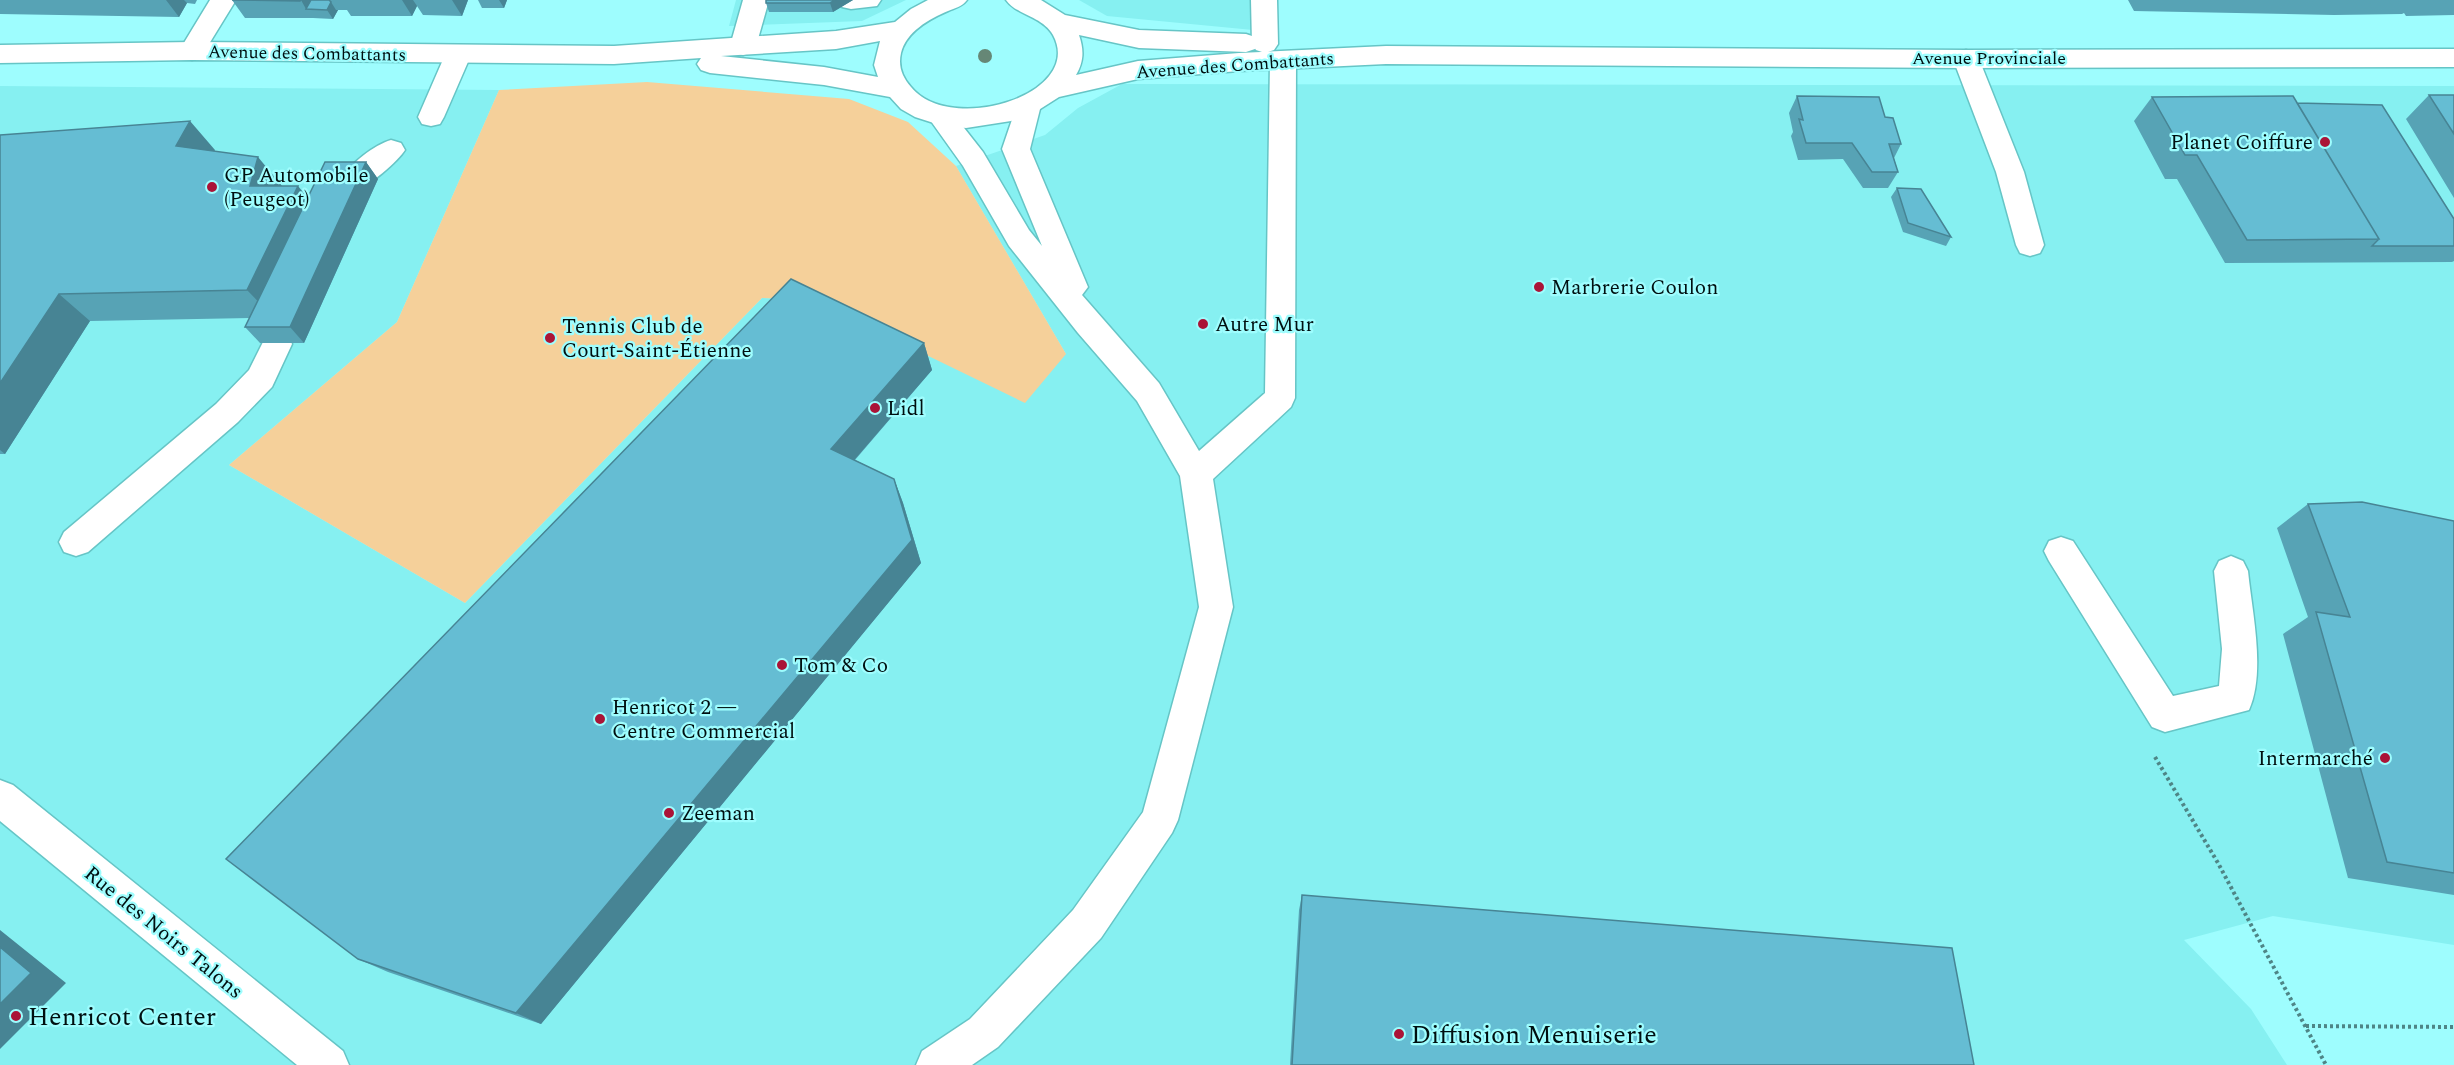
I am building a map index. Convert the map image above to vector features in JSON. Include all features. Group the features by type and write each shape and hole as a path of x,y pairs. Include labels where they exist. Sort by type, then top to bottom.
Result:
{"main road":[{"path":"192,51 223,0"},
{"path":"1196,474 1280,398 1274,53 1264,0"},
{"path":"936,1065 984,1033 1087,924 1159,820 1216,607 1196,474 1148,392 1089,325 1019,238 973,159 941,117 914,107 898,90 887,67 889,49 902,29 922,12 948,1"},
{"path":"742,46 760,4"},
{"path":"1039,7 1069,36 1071,56 1064,74 1039,98 1016,149 1089,325"},
{"name":"Avenue des Combattants","path":"1039,7 1139,39 1274,53 1523,57"},
{"name":"Avenue des Combattants","path":"0,54 192,51 614,55 836,40 902,29"},
{"name":"Avenue des Combattants","path":"941,117 974,119 999,116 1039,98 1138,70 1239,62 1274,53"},
{"path":"431,117 458,55"},
{"name":"Avenue des Combattants","path":"614,55 824,76 898,90"},
{"name":"Avenue Provinciale","path":"1523,57 1966,59 2454,57"},
{"path":"1966,59 2010,172 2030,245"},
{"path":"356,179 391,150"},
{"path":"76,542 227,413 261,378 277,344"},
{"path":"2061,551 2165,715 2236,698 2239,649 2231,571"},
{"name":"Rue des Noirs Talons","path":"0,798 329,1065"}],"path":[{"path":"2165,715 2154,758 2218,863 2326,1065"},
{"path":"2305,1026 2454,1027"}],"shaded area":[{"path":"736,0 906,0 862,21 729,26"},
{"path":"1079,0 1253,0 1253,30 1107,16"},
{"name":"Tennis Club de Court-Saint-Étienne","path":"647,82 849,99 908,122 956,166 1066,354 1025,403 813,300 762,298 465,603 229,465 397,322 499,90"},
{"path":"1122,84 2454,86 2454,945 2273,916 2184,940 2251,1009 2287,1065 0,1065 0,86 499,90 397,322 229,465 465,603 762,298 813,300 1066,354 956,166 1045,135 1078,108"}],"building":[{"path":"232,0 301,0 300,1"},
{"path":"311,0 331,2 327,10 306,9"},
{"path":"766,0 835,0 830,3 766,3"},
{"path":"2429,95 2454,95 2454,134"},
{"path":"1797,96 1879,97 1885,117 1893,118 1901,144 1889,144 1898,172 1872,172 1852,143 1806,143 1799,119 1803,120"},
{"path":"2293,96 2379,239 2247,240 2197,155 2185,155 2152,97"},
{"path":"2297,103 2382,105 2454,219 2454,246 2372,246 2379,239"},
{"path":"190,121 176,146 258,157 250,186 298,186 247,290 59,294 0,383 0,135"},
{"path":"325,162 366,162 290,327 245,327"},
{"path":"1897,188 1921,189 1951,237 1908,223"},
{"name":"Henricot 2 — Centre Commercial","path":"791,279 924,343 831,449 894,479 912,540 516,1013 358,959 226,859"},
{"name":"Intermarché","path":"2362,502 2454,521 2454,873 2387,862 2316,612 2350,617 2308,504"},
{"path":"1302,895 1952,948 1974,1065 1292,1065"},
{"path":"0,947 31,973 0,1004"}],"place":[{"name":"Planet Coiffure","path":"2325,142"},
{"name":"GP Automobile (Peugeot)","path":"212,187"},
{"name":"Marbrerie Coulon","path":"1539,287"},
{"name":"Autre Mur","path":"1203,324"},
{"name":"Tennis Club de Court-Saint-Étienne","path":"550,338"},
{"name":"Lidl","path":"875,408"},
{"name":"Tom & Co","path":"782,665"},
{"name":"Henricot 2 — Centre Commercial","path":"600,719"},
{"name":"Intermarché","path":"2385,758"},
{"name":"Zeeman","path":"669,813"},
{"name":"Henricot Center","path":"16,1016"},
{"name":"Diffusion Menuiserie","path":"1399,1034"}]}
